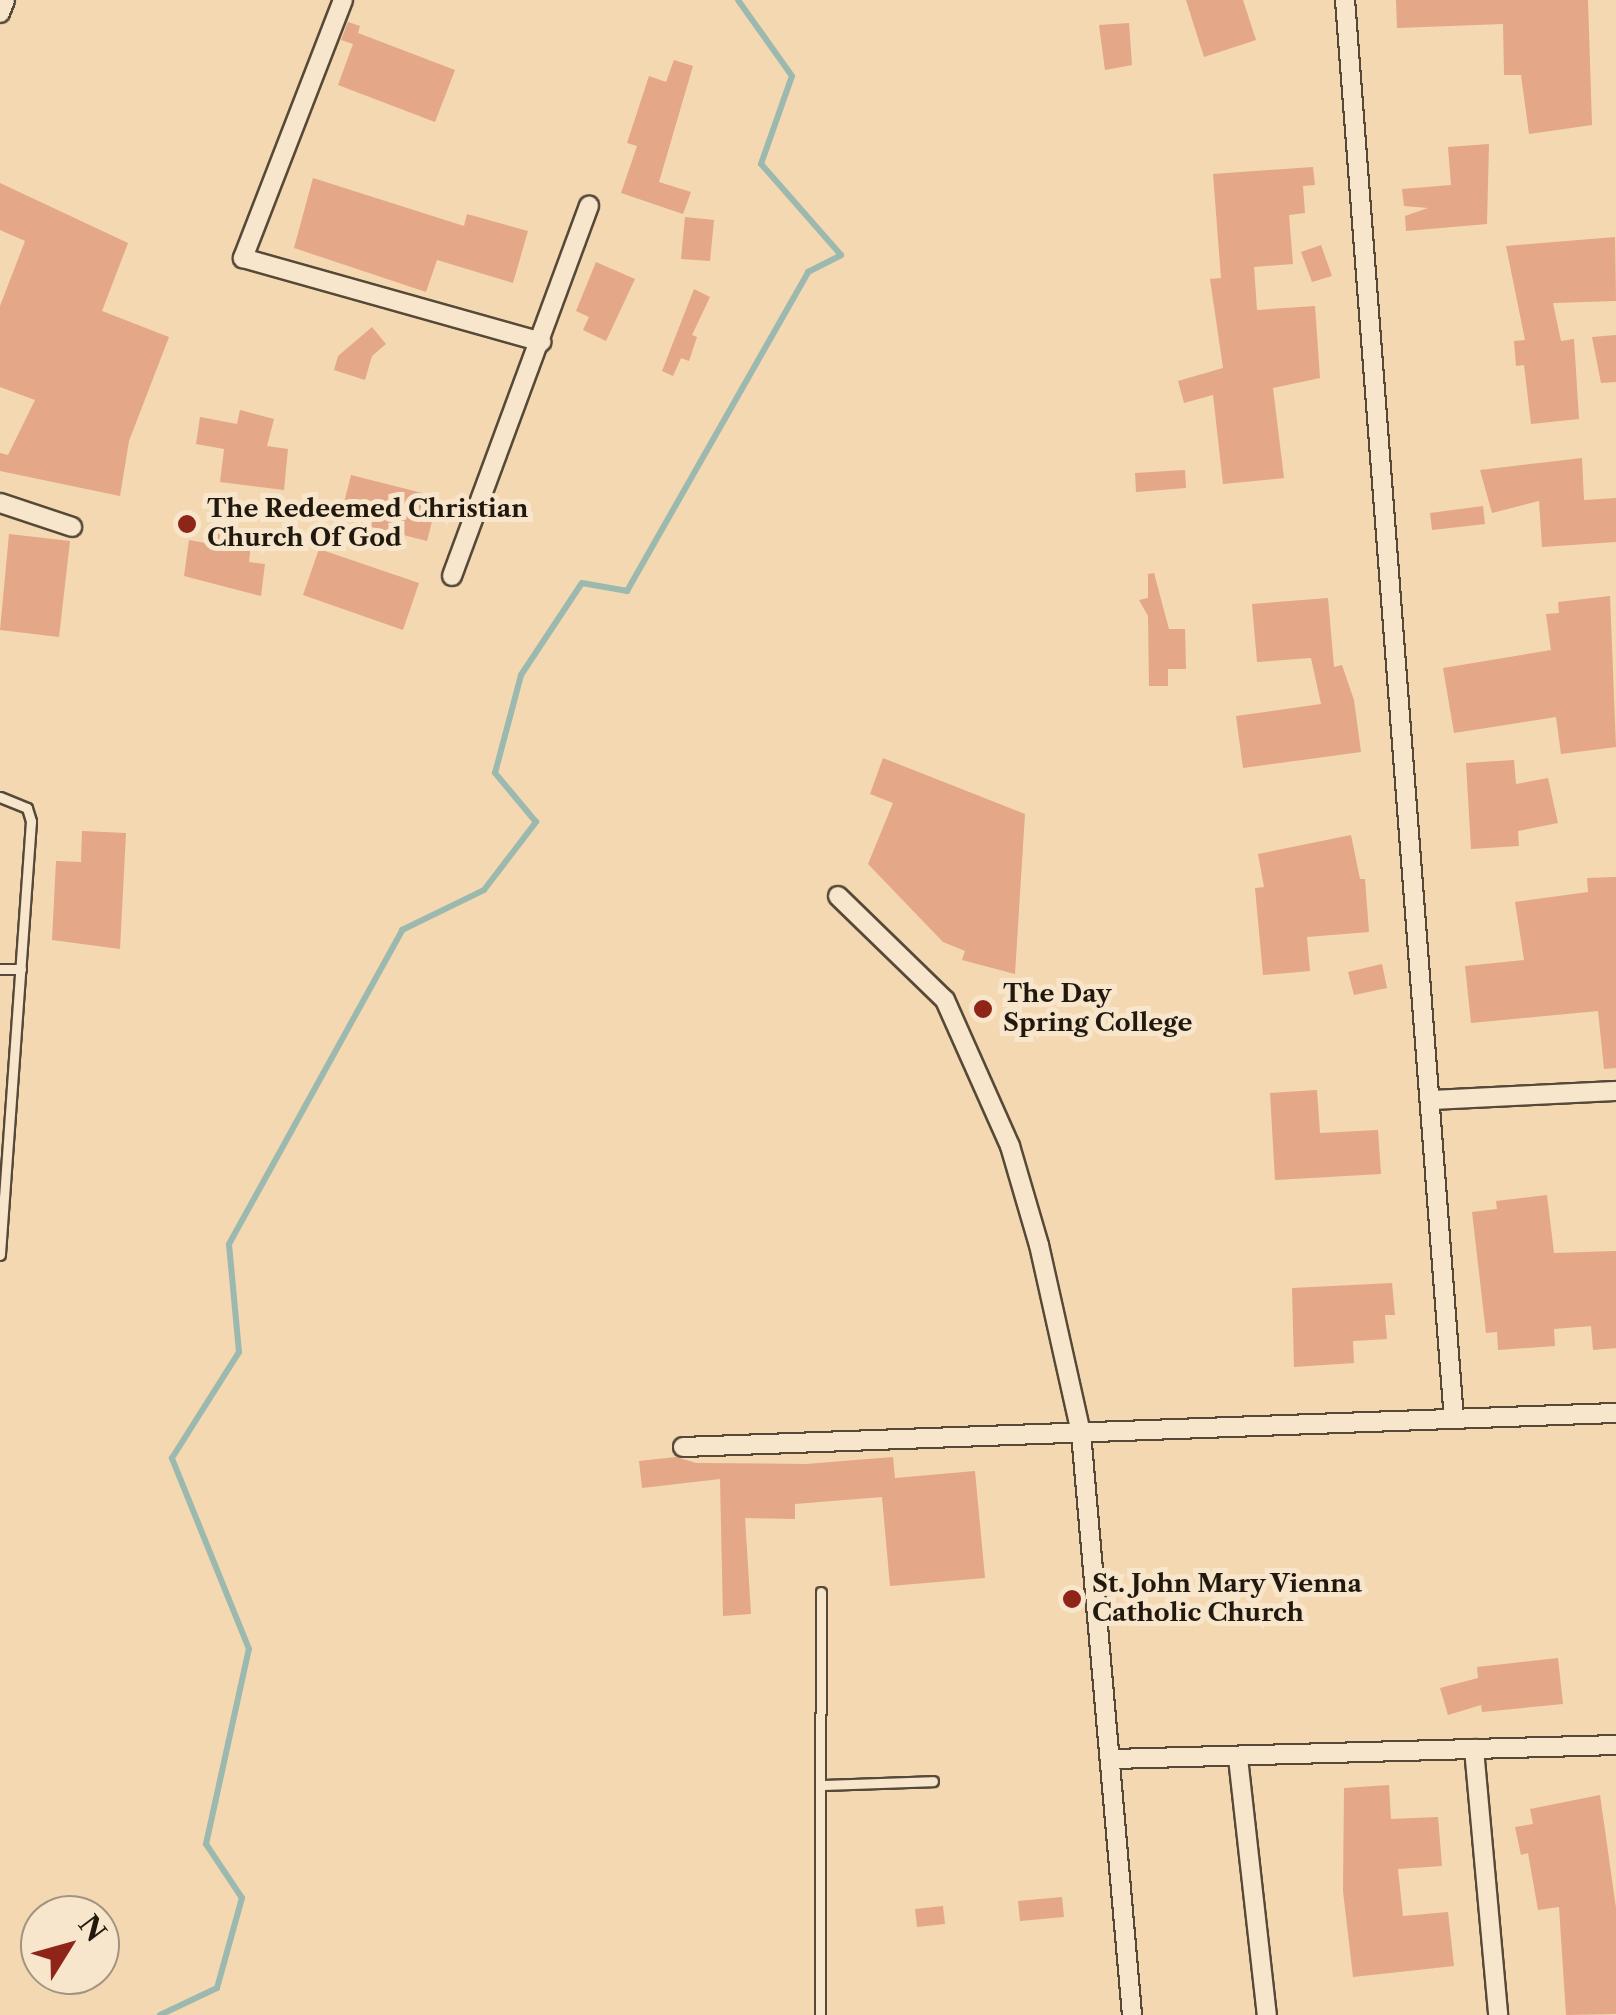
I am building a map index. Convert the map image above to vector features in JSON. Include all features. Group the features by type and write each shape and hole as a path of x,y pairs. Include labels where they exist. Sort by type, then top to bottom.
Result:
{"street":[{"path":"0,13 5,0"},
{"path":"343,0 243,258 541,342"},
{"path":"1344,0 1454,1419"},
{"path":"452,576 589,205"},
{"path":"0,503 72,527"},
{"path":"838,896 946,1000 975,1055 1040,1245 1081,1433 1113,1759 1132,2015"},
{"path":"1432,1100 1616,1091"},
{"path":"683,1446 1616,1413"},
{"path":"1113,1759 1616,1745"},
{"path":"1474,1749 1498,2015"},
{"path":"1238,1758 1268,2015"}],"lane":[{"path":"0,797 26,808 30,821 2,1179 0,1255"},
{"path":"0,969 20,969"},
{"path":"820,2015 821,1592"},
{"path":"821,1786 933,1781"}],"building":[{"path":"1186,0 1243,0 1256,40 1204,57"},
{"path":"1396,0 1588,0 1592,125 1529,134 1521,75 1504,75 1503,24 1397,28"},
{"path":"348,22 360,26 358,33 455,70 435,122 338,85 353,44 341,40"},
{"path":"1129,23 1132,65 1105,70 1099,25"},
{"path":"674,60 693,66 659,182 691,192 683,214 621,193 637,146 627,143 649,76 666,82"},
{"path":"1489,144 1487,224 1406,231 1405,216 1428,208 1404,206 1402,189 1451,185 1448,147"},
{"path":"1313,167 1315,185 1303,186 1305,213 1289,215 1293,264 1254,267 1257,310 1315,306 1320,378 1273,388 1284,478 1223,484 1213,395 1184,403 1178,381 1223,368 1210,279 1221,278 1213,174"},
{"path":"313,178 464,226 467,214 528,231 513,283 437,260 426,292 294,248"},
{"path":"0,183 128,243 102,311 169,337 129,441 120,496 0,471 0,453 8,455 35,400 0,387 0,306 25,241 0,230"},
{"path":"685,217 714,220 710,261 681,259"},
{"path":"1615,237 1616,301 1553,303 1561,341 1574,339 1579,419 1531,424 1524,365 1516,366 1514,341 1525,340 1506,246"},
{"path":"1321,245 1332,276 1312,282 1301,252"},
{"path":"596,262 635,279 606,341 583,330 589,317 576,311"},
{"path":"694,289 710,297 692,335 697,337 689,361 681,358 673,376 662,371"},
{"path":"372,327 386,344 372,356 365,380 334,370 338,356"},
{"path":"1616,335 1616,382 1601,383 1592,337"},
{"path":"240,410 274,419 267,446 288,449 284,490 220,482 224,449 196,444 200,417 237,424"},
{"path":"1582,458 1584,500 1616,498 1616,542 1542,547 1539,501 1492,513 1480,470"},
{"path":"1185,470 1186,488 1136,492 1135,473"},
{"path":"351,475 438,497 427,541 340,519"},
{"path":"1483,506 1485,524 1432,530 1430,513"},
{"path":"207,526 252,533 249,562 265,564 261,596 184,576 189,540 205,543"},
{"path":"9,534 70,541 59,637 0,630"},
{"path":"319,549 419,583 403,630 303,595"},
{"path":"1154,573 1169,629 1185,629 1186,669 1168,669 1168,686 1149,686 1148,616 1139,600 1148,598 1148,574"},
{"path":"1610,596 1616,747 1561,754 1556,717 1454,733 1443,668 1551,650 1546,614 1559,613 1558,602"},
{"path":"1328,598 1334,667 1342,665 1354,700 1361,752 1243,768 1236,716 1321,704 1311,658 1257,662 1252,604"},
{"path":"883,758 1025,814 1015,974 962,960 965,951 943,942 868,864 893,803 870,794"},
{"path":"1514,760 1516,784 1548,778 1558,823 1518,831 1519,846 1471,849 1466,763"},
{"path":"82,831 126,833 120,949 52,940 56,861 81,862"},
{"path":"1351,835 1360,879 1365,879 1369,932 1307,937 1310,971 1263,975 1255,888 1264,887 1258,854"},
{"path":"1616,877 1616,1068 1604,1069 1598,1011 1471,1023 1465,966 1524,960 1515,902 1588,892 1587,878"},
{"path":"1382,964 1387,988 1354,995 1348,972"},
{"path":"1317,1090 1320,1133 1378,1130 1381,1174 1275,1180 1270,1093"},
{"path":"1547,1195 1554,1253 1616,1251 1616,1348 1593,1350 1591,1326 1554,1329 1555,1346 1498,1350 1497,1332 1486,1333 1472,1212 1497,1209 1496,1201"},
{"path":"1392,1283 1395,1315 1385,1315 1387,1339 1353,1341 1354,1363 1294,1367 1292,1288"},
{"path":"676,1457 696,1463 806,1464 893,1457 895,1478 975,1471 985,1578 890,1586 882,1497 795,1504 795,1519 745,1518 751,1614 723,1616 720,1479 642,1488 639,1461"},
{"path":"1558,1658 1563,1704 1482,1712 1481,1705 1448,1715 1440,1688 1478,1678 1477,1667"},
{"path":"1389,1785 1391,1819 1438,1817 1442,1866 1398,1869 1403,1916 1448,1912 1454,1966 1353,1977 1343,1891 1344,1788"},
{"path":"1600,1795 1616,1908 1616,2014 1566,2015 1559,1907 1538,1910 1528,1853 1521,1855 1515,1827 1533,1824 1530,1809"},
{"path":"1062,1897 1064,1917 1020,1921 1018,1901"},
{"path":"943,1906 945,1924 917,1927 915,1909"}],"waterway":[{"path":"160,2015 217,1988 242,1898 206,1844 249,1649 172,1458 239,1352 229,1244 402,930 484,890 536,822 495,773 521,675 582,583 627,591 808,272 841,255 761,164 792,76 738,0"}],"place":[{"name":"The Redeemed Christian Church Of God","path":"187,524"},
{"name":"The Day Spring College","path":"983,1009"},
{"name":"St. John Mary Vienna Catholic Church","path":"1072,1599"}]}
